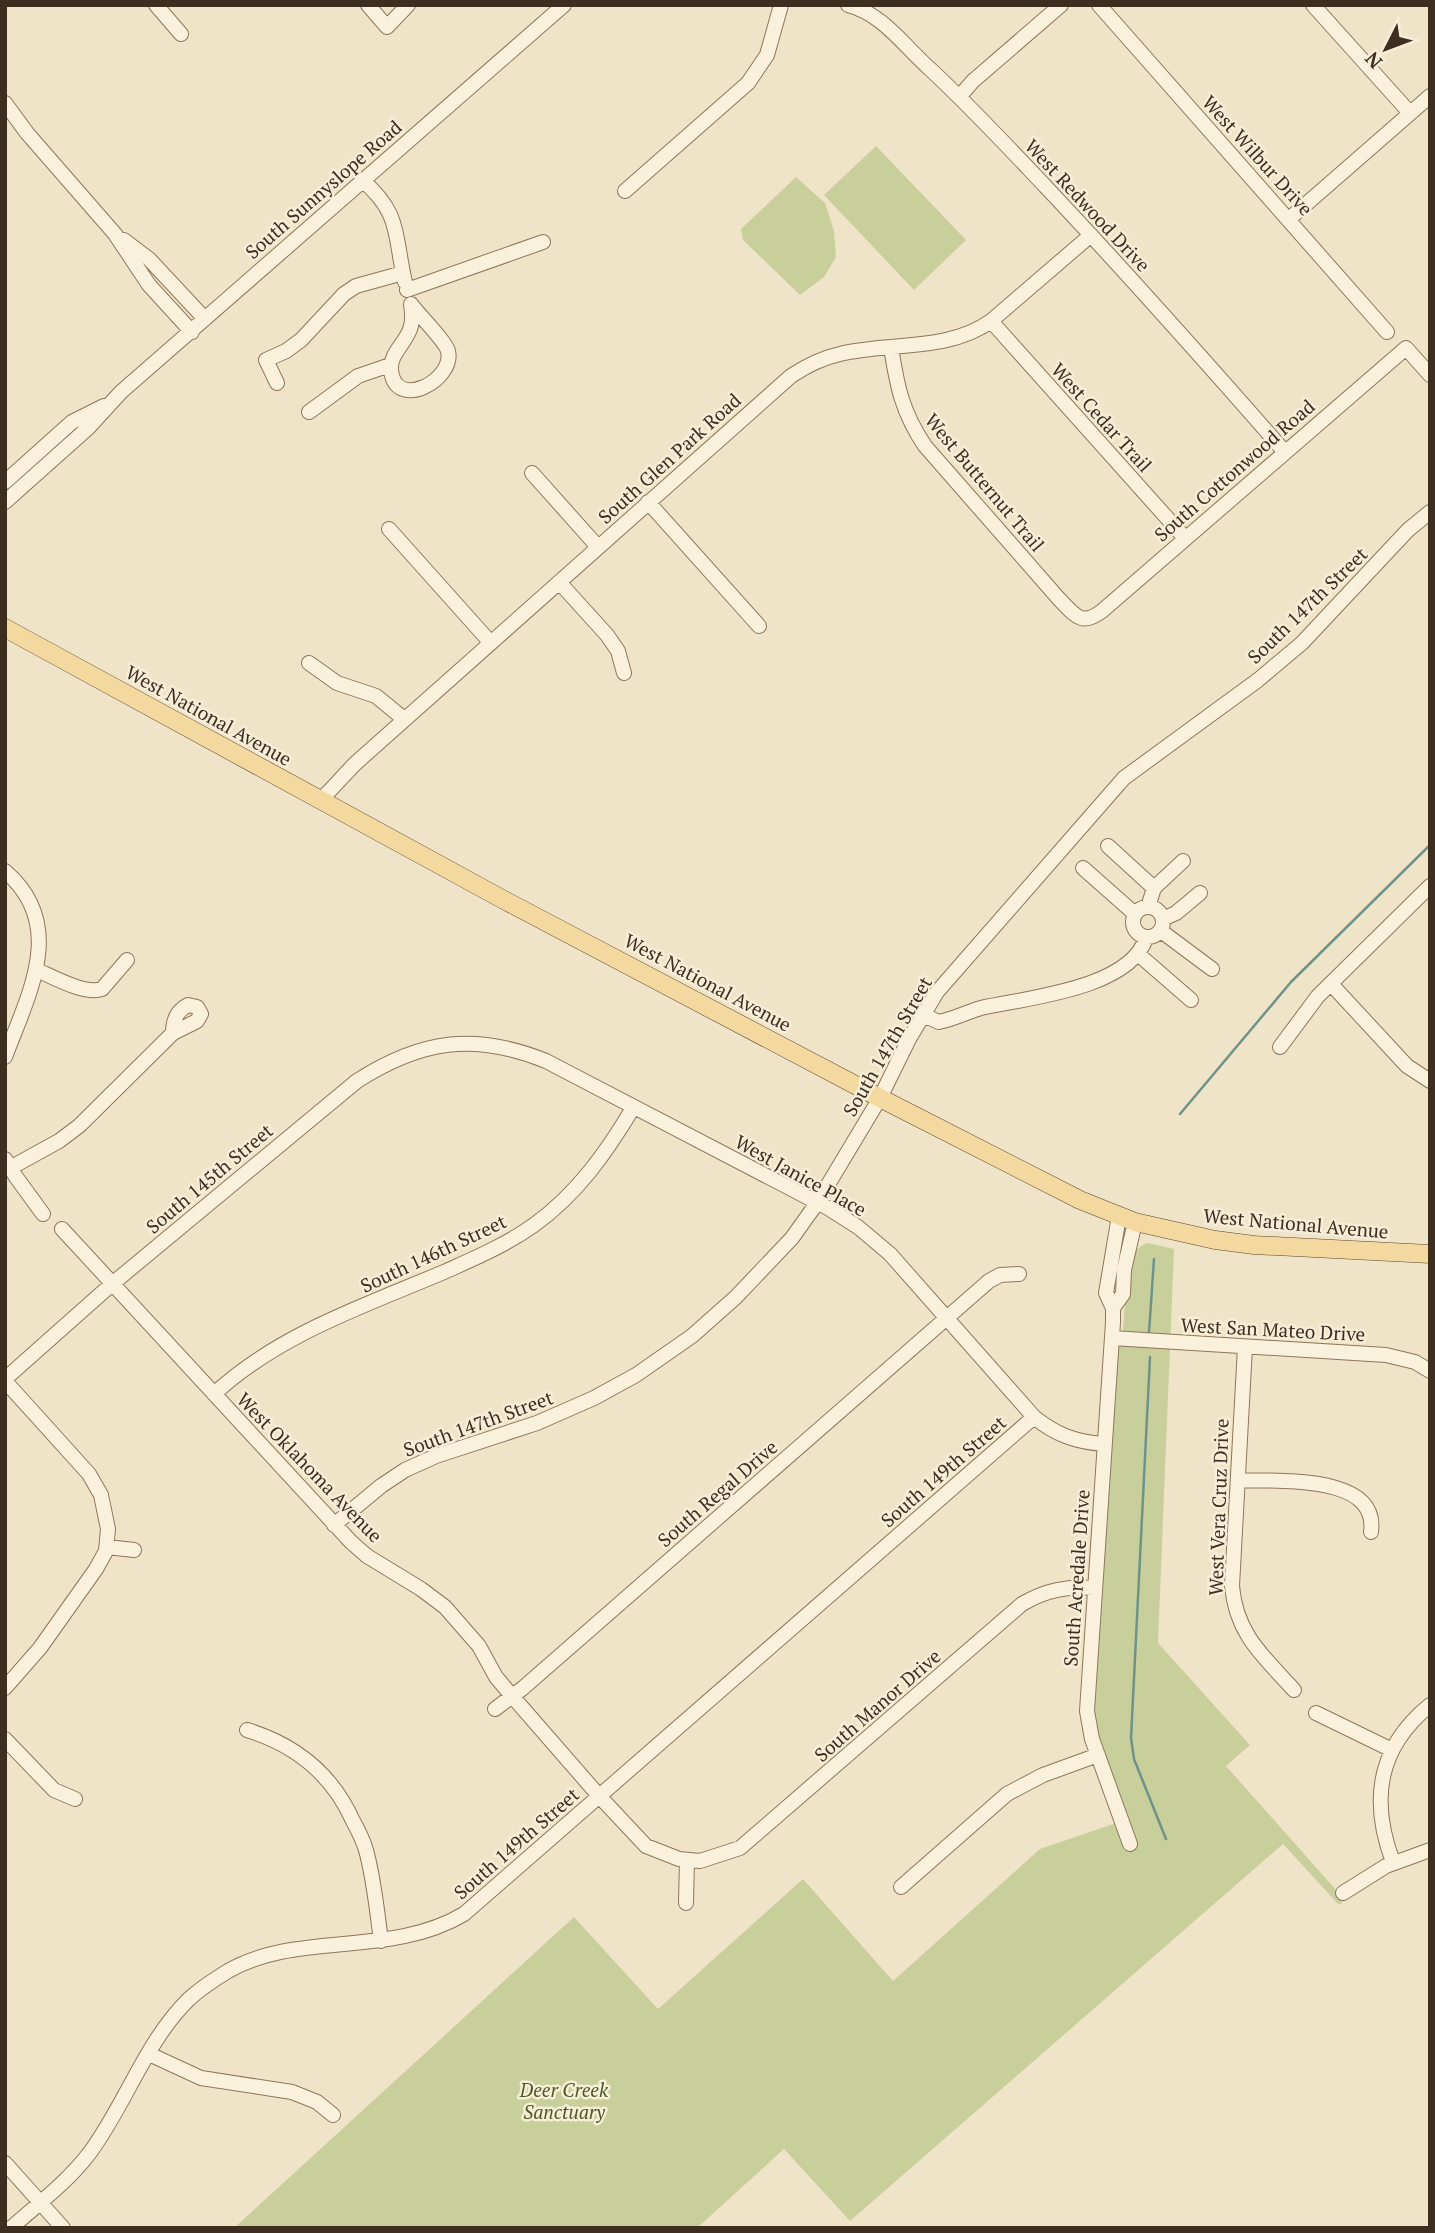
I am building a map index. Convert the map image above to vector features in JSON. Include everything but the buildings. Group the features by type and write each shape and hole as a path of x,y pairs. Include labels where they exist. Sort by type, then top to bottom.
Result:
{"main road":[{"name":"West National Avenue","path":"5,628 320,800 880,1098 1080,1200 1127,1219 1204,1238 1254,1245 1430,1254"}],"street":[{"path":"156,5 181,34"},
{"path":"368,5 387,27 408,5"},
{"name":"South Sunnyslope Road","path":"5,502 88,428 109,404 564,5"},
{"path":"625,191 748,83 766,55 781,5"},
{"name":"West Redwood Drive","path":"848,5 881,21 905,47 960,96 1091,235 1284,452"},
{"path":"960,96 973,81 1061,5"},
{"name":"West Wilbur Drive","path":"1100,5 1387,332"},
{"path":"1313,5 1410,113"},
{"path":"1289,219 1430,96"},
{"path":"5,103 27,133 115,234 149,285 192,332"},
{"path":"362,180 390,214 397,229 411,325 390,365 398,385 418,391 428,386 449,360 446,345 427,326 409,297"},
{"path":"115,234 149,259 205,319"},
{"name":"South Glen Park Road","path":"320,800 333,790 341,776 404,719 761,401 803,368 842,353 953,338 976,331 1091,235"},
{"path":"409,297 543,242"},
{"path":"277,383 266,360 286,351 300,340 344,294 356,286 403,273"},
{"name":"West Cedar Trail","path":"991,321 1185,538"},
{"name":"West Butternut Trail","path":"891,346 901,401 907,417 925,446 1059,599 1079,618 1087,619"},
{"name":"South Cottonwood Road","path":"1087,619 1102,611 1406,348 1430,375"},
{"path":"309,412 358,376 390,365"},
{"name":"South Sunnyslope Road","path":"5,482 72,422 109,404"},
{"path":"532,473 598,547"},
{"path":"648,502 759,626"},
{"name":"South 147th Street","path":"334,1525 405,1470 436,1456 537,1423 578,1406 658,1360 716,1316 756,1278 792,1238 817,1203 880,1098 937,992 1124,778 1258,680 1302,643 1408,530 1430,512"},
{"path":"389,529 491,642"},
{"path":"559,582 607,635 618,651 624,673"},
{"path":"309,663 337,684 376,696 404,719"},
{"path":"1108,846 1154,887"},
{"path":"1183,861 1154,887 1133,924 1134,929 1146,938 1156,936 1162,925 1175,912 1200,893"},
{"path":"1083,868 1142,910 1157,910 1162,925 1212,969"},
{"path":"5,871 23,891 37,922 40,950 37,970 5,1057"},
{"path":"1280,1047 1318,996 1430,886"},
{"path":"923,1015 939,1022 982,1008 1067,991 1104,977 1138,954 1146,938"},
{"path":"1138,954 1191,999"},
{"path":"37,970 82,988 97,991 102,989 127,960"},
{"path":"1331,984 1407,1066 1430,1081"},
{"path":"43,1214 8,1164 59,1141 79,1126 173,1033"},
{"name":"West Janice Place","path":"457,1043 494,1045 529,1054 569,1072 858,1227 877,1241 1046,1428 1070,1439 1104,1444"},
{"name":"South 145th Street","path":"5,1380 112,1284 356,1081 394,1059 415,1051 457,1043"},
{"name":"South 146th Street","path":"214,1394 246,1368 288,1340 482,1255 519,1236 549,1213 587,1176 606,1152 633,1108"},
{"name":"South Acredale Drive","path":"1127,1219 1106,1293 1113,1308 1112,1338 1087,1712 1092,1739 1130,1844"},
{"name":"West Oklahoma Avenue","path":"62,1229 334,1525 367,1556 445,1607 478,1646 496,1677 646,1846 667,1856 687,1860"},
{"name":"South Regal Drive","path":"495,1709 996,1276 1019,1274"},
{"name":"West San Mateo Drive","path":"1112,1338 1386,1355 1415,1362 1430,1371"},
{"name":"West Vera Cruz Drive","path":"1245,1347 1232,1586 1234,1606 1251,1643 1294,1690"},
{"path":"5,1380 95,1483 105,1509 108,1529 107,1547 96,1569 47,1639 5,1688"},
{"name":"South 149th Street","path":"11,2228 78,2169 170,2021 191,1997 243,1964 271,1954 381,1941 431,1930 464,1914 1034,1417"},
{"path":"1238,1480 1317,1484 1350,1493 1366,1505 1371,1513 1371,1532"},
{"path":"107,1547 134,1550"},
{"name":"South Manor Drive","path":"687,1860 713,1858 730,1853 751,1840 1022,1604 1056,1589 1094,1588"},
{"path":"1393,1862 1385,1841 1379,1810 1384,1773 1392,1750 1409,1724 1430,1705"},
{"path":"1316,1713 1392,1750"},
{"path":"247,1730 271,1737 306,1758 330,1781 344,1801 366,1848 381,1941"},
{"path":"5,1739 54,1790 75,1799"},
{"path":"901,1887 1007,1794 1043,1775 1098,1755"},
{"path":"1343,1893 1393,1862 1430,1850"},
{"path":"686,1903 687,1860"},
{"path":"149,2054 201,2078 292,2092 317,2102 333,2115"},
{"path":"5,2163 63,2228"}],"green space":[{"path":"876,146 966,240 914,290 824,195"},
{"path":"796,177 825,203 834,231 836,257 824,277 800,295 743,240 741,229"},
{"name":"Deer Creek Sanctuary","path":"1148,1243 1174,1249 1158,1643 1250,1745 1226,1766 1345,1900 1339,1905 1283,1844 850,2221 784,2149 697,2228 234,2228 574,1917 658,2009 803,1879 893,1981 1040,1849 1125,1820 1091,1721 1115,1352 1123,1327 1127,1275 1131,1260 1137,1249"}],"waterway":[{"path":"1180,1114 1291,982 1430,845"},
{"path":"1149,1332 1154,1259"},
{"path":"1150,1357 1131,1738 1134,1759 1166,1839"}]}
